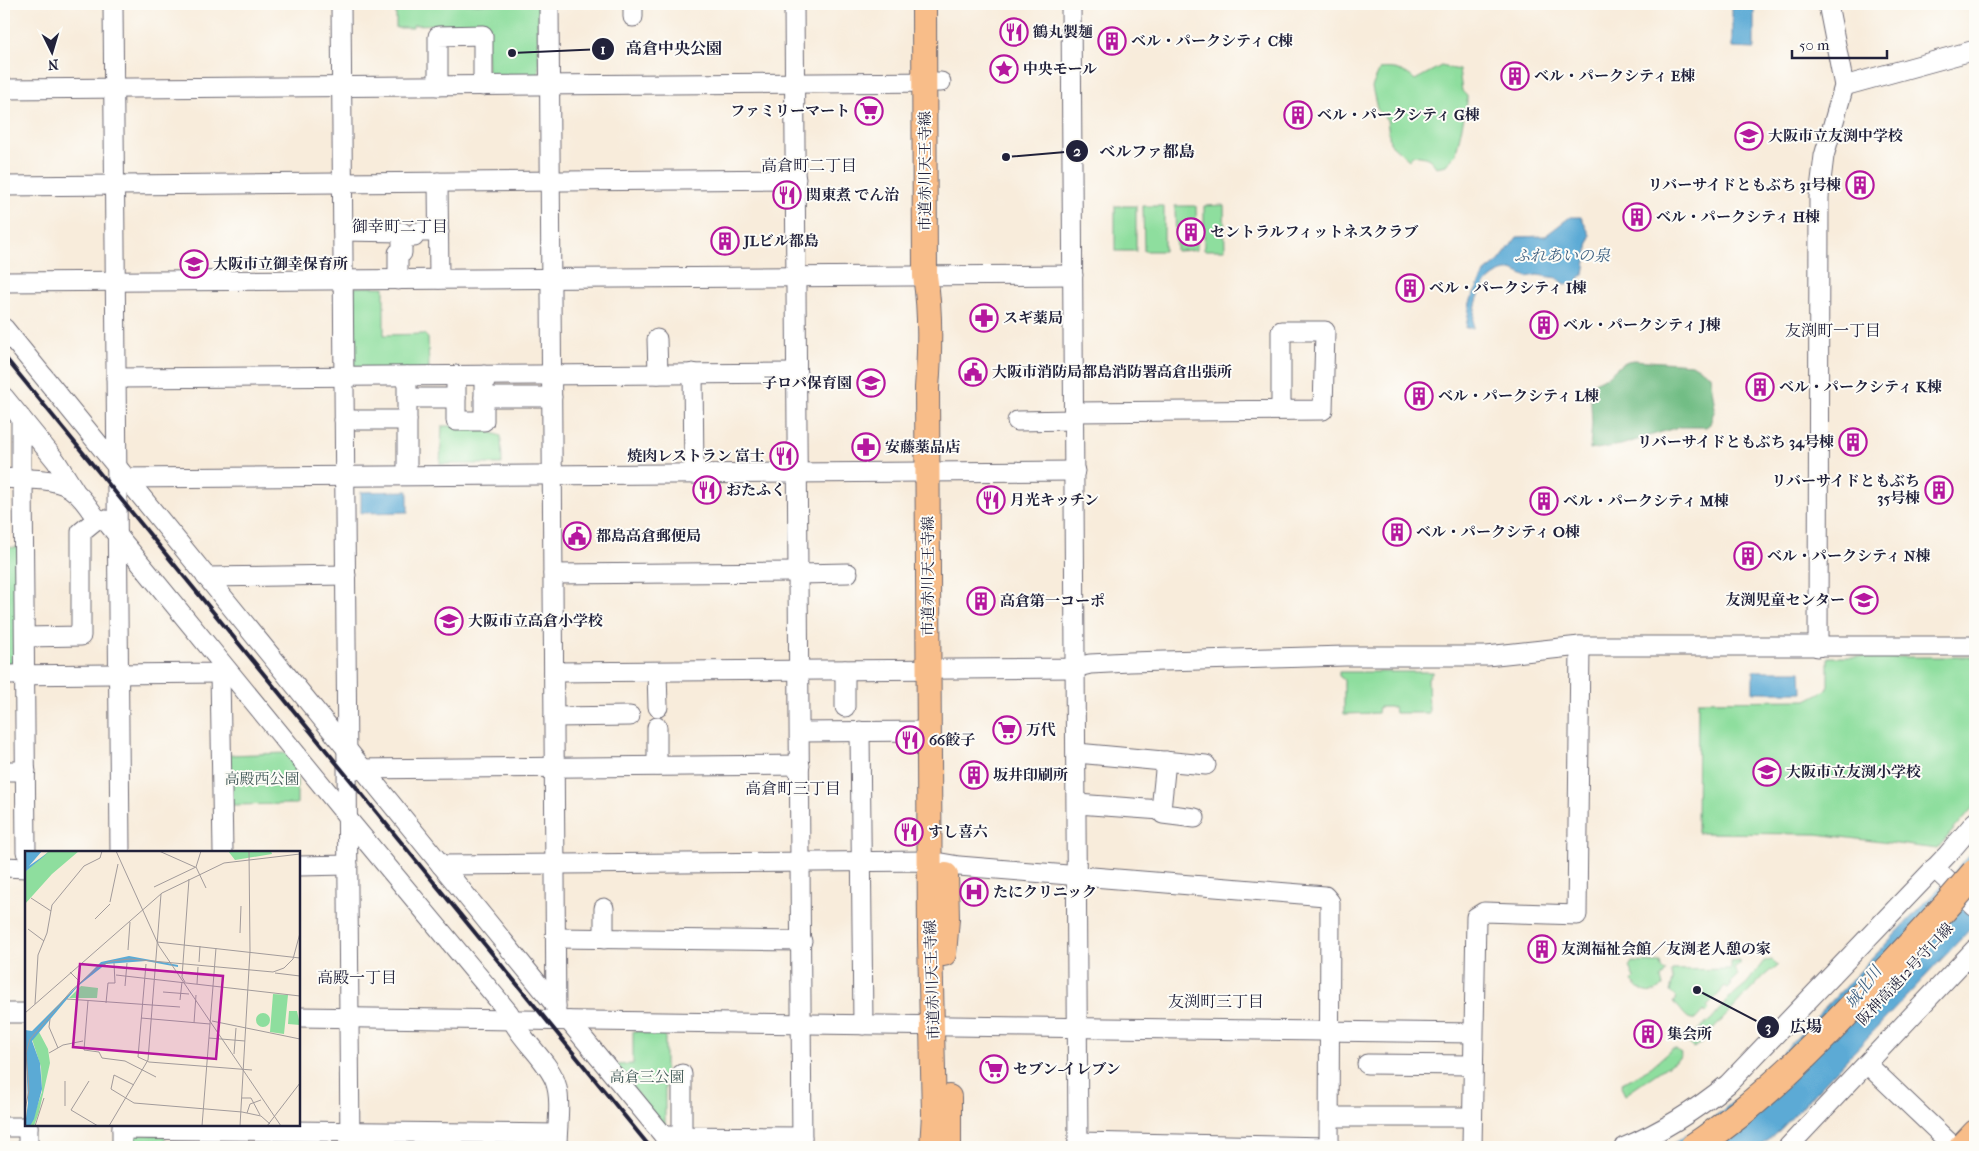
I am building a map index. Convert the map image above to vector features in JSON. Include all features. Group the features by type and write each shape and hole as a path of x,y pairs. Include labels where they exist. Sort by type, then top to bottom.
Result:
{"highway":[{"name":"阪神高速12号守口線","path":"1694,1147 1759,1098 1816,1045 1924,931 1975,873"},
{"name":"阪神高速12号守口線","path":"1721,1147 1768,1111 1827,1056 1876,1006 1975,897"}],"main road":[{"name":"市道赤川天王寺線","path":"924,4 933,82 938,863"},
{"name":"市道赤川天王寺線","path":"933,82 938,66 937,4"},
{"name":"市道赤川天王寺線","path":"932,1147 947,919 938,863 930,731 937,670"},
{"name":"市道赤川天王寺線","path":"941,1026 949,1147"},
{"path":"1961,1147 1975,1132"}],"street":[{"path":"113,4 116,378 119,474 117,536 120,851"},
{"path":"341,4 347,750"},
{"path":"549,4 555,864 560,1016"},
{"path":"4,328 119,474 347,750 355,769 441,865 560,1016 673,1140 802,1142 803,1024 794,4"},
{"path":"441,865 801,862 938,863 1078,876 1325,896 1330,902 1329,1147 1078,1145 1079,1028 1078,876 1077,804 1077,753 1076,668 1075,471 1071,4"},
{"path":"1818,647 1819,192 1824,156 1844,86 1828,4"},
{"path":"438,86 438,36 465,35 483,35 483,86"},
{"path":"1844,86 1975,50"},
{"path":"4,89 933,82"},
{"path":"4,186 796,179"},
{"path":"438,182 439,279"},
{"path":"343,231 402,232 402,253 398,253 398,280"},
{"path":"402,237 414,237 417,232 438,232"},
{"path":"4,282 1073,274"},
{"path":"1017,421 1074,416 1323,410 1325,331 1281,332 1281,410"},
{"path":"657,339 658,374"},
{"path":"693,373 694,474"},
{"path":"116,378 797,373"},
{"path":"456,375 456,421 484,421 484,375"},
{"path":"407,376 407,476"},
{"path":"4,397 56,461 75,492 97,519 105,520 223,672 347,817 509,1013 512,1020 554,1078 557,1092 557,1141 122,1134"},
{"path":"484,397 552,397"},
{"path":"407,398 456,398"},
{"path":"21,418 16,479 25,637 26,851"},
{"path":"344,420 407,420"},
{"path":"119,474 407,476 1075,471"},
{"path":"16,479 56,483 75,492"},
{"path":"25,637 81,636 81,532 97,519"},
{"path":"553,574 848,573"},
{"path":"206,577 346,575"},
{"path":"1472,1147 1474,924 1478,914 1484,912 1577,915 1580,646"},
{"path":"554,672 1076,668 1095,663 1345,656 1487,656 1580,646 1975,646"},
{"path":"845,670 845,707"},
{"path":"4,675 118,675 223,672"},
{"path":"223,672 223,851"},
{"path":"657,672 658,707"},
{"path":"554,716 630,716"},
{"path":"657,727 658,766"},
{"path":"860,731 863,1025"},
{"path":"800,732 930,731"},
{"path":"1077,753 1206,765"},
{"path":"1166,761 1161,810 1163,814 1195,818"},
{"path":"355,769 800,765"},
{"path":"350,1139 347,817 355,769"},
{"path":"4,771 26,771"},
{"path":"1077,804 1161,810"},
{"path":"1625,1147 1681,1119 1728,1084 1939,872 1975,822"},
{"path":"300,866 348,866"},
{"path":"4,868 25,868"},
{"path":"1939,872 1975,907"},
{"path":"604,908 604,939"},
{"path":"556,938 802,941"},
{"path":"1788,1147 1975,949"},
{"path":"4,1013 25,1013"},
{"path":"300,1017 512,1020 560,1016 803,1024 1473,1033"},
{"path":"1367,1064 1473,1065"},
{"path":"1867,1064 1954,1147"},
{"path":"673,1140 682,1074"},
{"path":"1329,1117 1472,1117"},
{"path":"4,1127 28,1126 28,1147"}],"green space":[{"path":"396,4 538,4 539,77 488,77 486,31 444,31 444,24 413,25 413,28 396,28"},
{"path":"1441,66 1459,70 1462,91 1467,96 1467,103 1456,153 1446,165 1436,167 1429,159 1424,157 1413,155 1409,160 1390,143 1387,120 1377,109 1372,87 1380,69 1399,70 1415,80"},
{"path":"1224,205 1225,250 1204,250 1204,206"},
{"path":"1115,206 1136,206 1136,251 1115,251"},
{"path":"1143,206 1164,206 1164,251 1144,251"},
{"path":"1175,206 1196,206 1197,250 1176,251"},
{"path":"356,287 384,287 384,335 424,334 428,338 429,370 357,371 352,365 351,293"},
{"path":"1633,360 1692,364 1710,375 1715,408 1710,424 1706,427 1678,427 1621,445 1590,450 1592,423 1590,386 1592,383 1605,378 1623,363"},
{"path":"490,425 490,432 501,436 502,464 440,464 442,426"},
{"path":"18,547 22,661 14,667 4,668 4,548"},
{"path":"1828,657 1975,657 1975,805 1937,849 1817,834 1697,833 1698,701 1807,700 1828,689"},
{"path":"1339,672 1433,672 1428,679 1429,713 1395,713 1394,707 1379,707 1378,713 1344,714 1344,680 1339,676"},
{"name":"高殿西公園","path":"288,753 297,763 297,804 228,805 227,755"},
{"path":"1772,960 1778,965 1764,976 1703,1040 1703,1043 1693,1048 1688,1043 1689,1038 1715,1016 1728,999 1747,983 1764,961"},
{"path":"1740,961 1740,964 1734,969 1738,975 1730,983 1731,986 1728,989 1725,987 1707,1007 1709,1010 1706,1013 1703,1011 1696,1019 1692,1019 1686,1016 1673,1003 1676,998 1670,992 1673,980 1672,970 1731,969 1731,962"},
{"path":"1632,962 1660,963 1662,970 1666,971 1661,979 1663,986 1649,993 1640,989 1632,981 1634,978 1629,967"},
{"name":"高倉三公園","path":"633,1031 665,1032 665,1129 614,1065 633,1064"},
{"path":"1672,1049 1676,1049 1681,1053 1679,1058 1625,1095 1621,1087 1622,1083 1651,1067"},
{"path":"132,1134 165,1135 165,1147 132,1147"}],"water":[{"path":"1732,4 1754,4 1754,49 1732,48"},
{"name":"ふれあいの泉","path":"1570,217 1581,217 1590,235 1584,274 1579,278 1579,283 1565,284 1557,278 1537,275 1527,277 1512,270 1502,272 1493,277 1482,290 1475,308 1473,328 1466,328 1470,302 1485,272 1499,261 1517,237 1545,236"},
{"path":"408,491 408,512 361,513 361,492"},
{"path":"1753,671 1801,671 1802,692 1753,692"},
{"name":"城北川","path":"1975,850 1975,924 1779,1131 1759,1147 1666,1147 1710,1120 1750,1087"}],"railway":[{"path":"4,356 650,1147"}],"place":[{"name":"鶴丸製麺","path":"1014,32"},
{"name":"ベル・パークシティ C棟","path":"1112,41"},
{"name":"高倉中央公園","path":"512,53"},
{"name":"中央モール","path":"1004,69"},
{"name":"ベル・パークシティ E棟","path":"1515,76"},
{"name":"ファミリーマート","path":"869,111"},
{"name":"ベル・パークシティ G棟","path":"1298,115"},
{"name":"大阪市立友渕中学校","path":"1749,136"},
{"name":"ベルファ都島","path":"1006,157"},
{"name":"リバーサイドともぶち 31号棟","path":"1860,185"},
{"name":"関東煮 でん治","path":"787,195"},
{"name":"ベル・パークシティ H棟","path":"1637,217"},
{"name":"セントラルフィットネスクラブ","path":"1191,232"},
{"name":"JLビル都島","path":"725,241"},
{"name":"大阪市立御幸保育所","path":"194,264"},
{"name":"ベル・パークシティ I棟","path":"1410,288"},
{"name":"スギ薬局","path":"984,318"},
{"name":"ベル・パークシティ J棟","path":"1544,325"},
{"name":"大阪市消防局都島消防署高倉出張所","path":"973,372"},
{"name":"子ロバ保育園","path":"871,383"},
{"name":"ベル・パークシティ K棟","path":"1760,387"},
{"name":"ベル・パークシティ L棟","path":"1419,396"},
{"name":"リバーサイドともぶち 34号棟","path":"1853,442"},
{"name":"安藤薬品店","path":"866,447"},
{"name":"焼肉レストラン 富士","path":"784,456"},
{"name":"おたふく","path":"707,490"},
{"name":"リバーサイドともぶち 35号棟","path":"1939,490"},
{"name":"月光キッチン","path":"991,500"},
{"name":"ベル・パークシティ M棟","path":"1544,501"},
{"name":"ベル・パークシティ O棟","path":"1397,532"},
{"name":"都島高倉郵便局","path":"577,536"},
{"name":"ベル・パークシティ N棟","path":"1748,556"},
{"name":"友渕児童センター","path":"1864,600"},
{"name":"高倉第一コーポ","path":"981,601"},
{"name":"大阪市立高倉小学校","path":"449,621"},
{"name":"万代","path":"1007,730"},
{"name":"66餃子","path":"910,740"},
{"name":"大阪市立友渕小学校","path":"1767,772"},
{"name":"坂井印刷所","path":"974,775"},
{"name":"すし喜六","path":"909,832"},
{"name":"たにクリニック","path":"974,892"},
{"name":"友渕福祉会館／友渕老人憩の家","path":"1542,949"},
{"name":"広場","path":"1697,990"},
{"name":"集会所","path":"1648,1034"},
{"name":"セブン-イレブン","path":"994,1069"}],"district":[{"name":"高倉町二丁目","path":"809,165"},
{"name":"御幸町二丁目","path":"400,226"},
{"name":"友渕町一丁目","path":"1833,330"},
{"name":"高倉町三丁目","path":"793,788"},
{"name":"高殿一丁目","path":"357,977"},
{"name":"友渕町三丁目","path":"1216,1001"}]}
